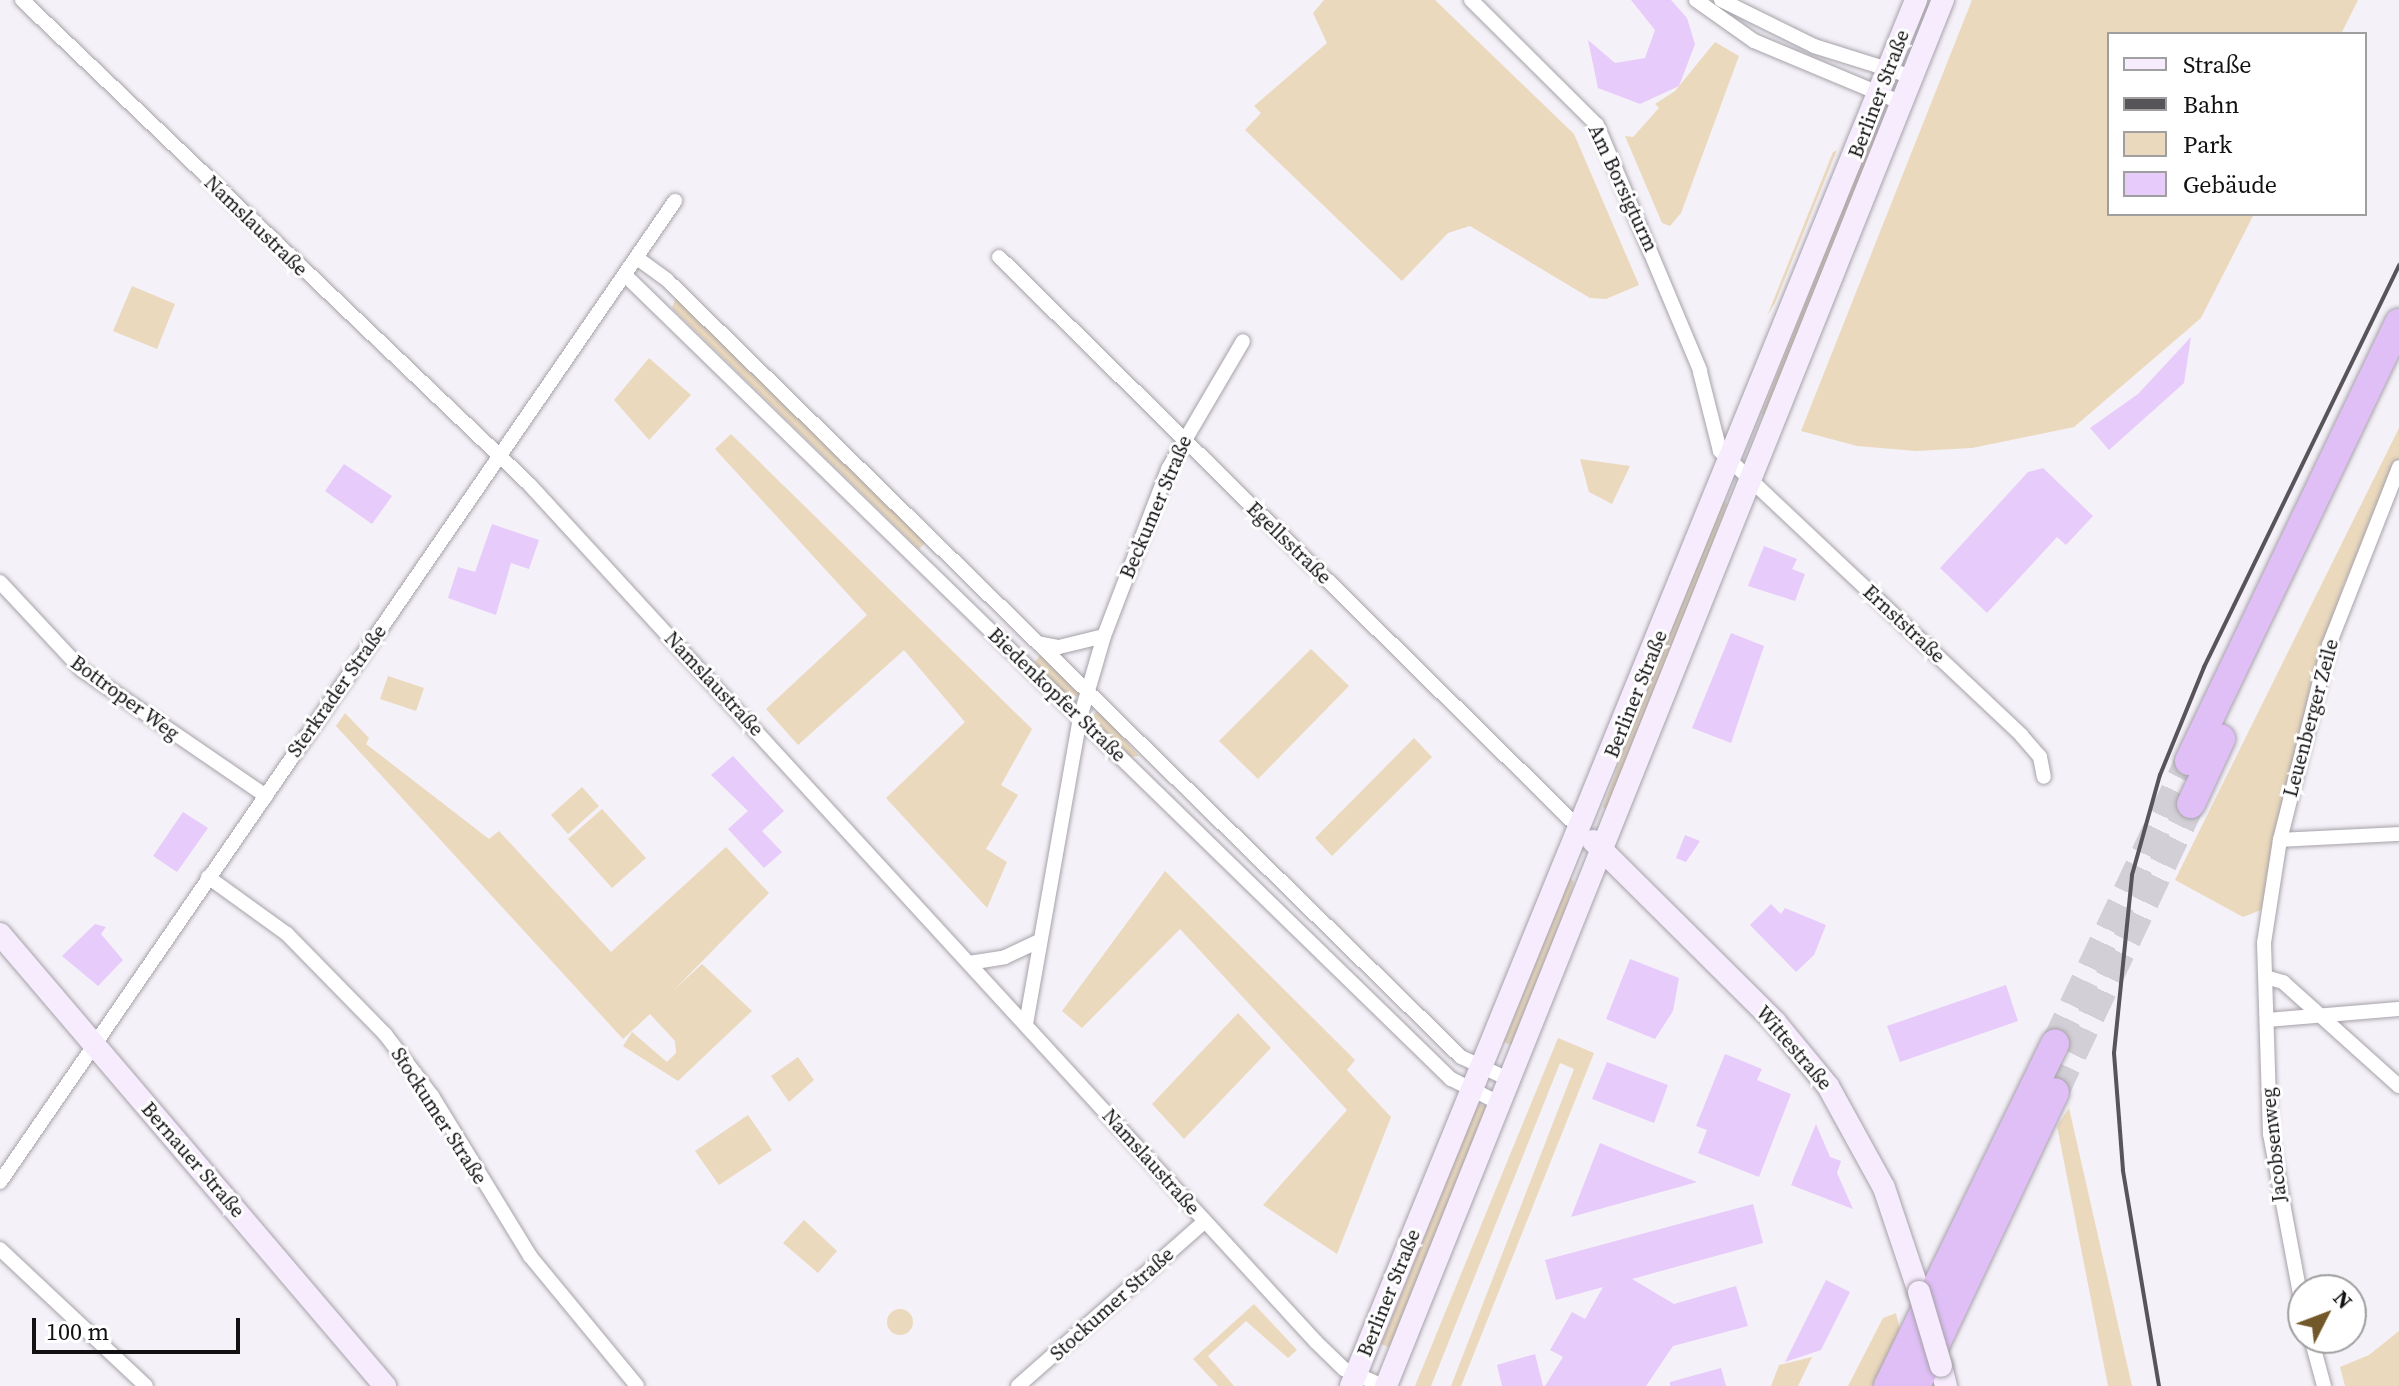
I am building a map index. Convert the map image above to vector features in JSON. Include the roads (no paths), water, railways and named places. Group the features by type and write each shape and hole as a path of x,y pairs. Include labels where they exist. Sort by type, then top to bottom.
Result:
{"highway":[{"path":"2189,761 2399,323"},
{"path":"2191,804 2399,368"},
{"path":"1888,1386 2055,1044"},
{"path":"1916,1386 2055,1092"}],"main road":[{"name":"Berliner Straße","path":"1353,1380 1731,460 1916,0"},
{"name":"Berliner Straße","path":"1926,0 1918,25 1931,31"},
{"name":"Berliner Straße","path":"1384,1386 1752,480 1943,0"},
{"name":"Wittestraße","path":"1580,829 1775,1022 1828,1086 1884,1188 1944,1376"},
{"name":"Bernauer Straße","path":"0,934 385,1386"}],"street":[{"name":"Namslaustraße","path":"22,0 499,458 1026,1024 1316,1342 1353,1380 1384,1386"},
{"name":"Am Borsigturm","path":"1471,0 1597,125 1700,371 1715,437 1731,460 1752,480"},
{"path":"1696,0 1754,41 1902,103"},
{"path":"1721,0 1805,43 1913,77"},
{"name":"Sterkrader Straße","path":"0,1182 675,201"},
{"name":"Egellsstraße","path":"999,257 1580,829"},
{"name":"Biedenkopfer Straße","path":"637,258 667,280 1461,1057 1508,1079"},
{"name":"Biedenkopfer Straße","path":"625,275 1451,1079 1499,1103"},
{"name":"Beckumer Straße","path":"1026,1024 1037,942 1080,718 1104,636 1184,439 1243,341"},
{"name":"Leuenberger Zeile","path":"2269,978 2264,943 2280,840 2329,645 2399,467"},
{"name":"Ernststraße","path":"1752,480 2021,735 2040,757 2044,777"},
{"name":"Bottroper Weg","path":"0,582 82,670 266,796"},
{"path":"1021,659 1038,642 1059,647 1104,636"},
{"path":"2280,840 2399,834"},
{"name":"Stockumer Straße","path":"208,877 287,934 385,1034 432,1096 530,1256 637,1386"},
{"path":"969,963 1005,957 1037,942"},
{"path":"2269,978 2324,1017 2399,1086"},
{"name":"Jacobsenweg","path":"2269,978 2270,1134 2296,1274"},
{"path":"2267,1020 2399,1009"},
{"name":"Stockumer Straße","path":"1018,1386 1205,1221"},
{"path":"0,1249 146,1386"},
{"path":"2315,1354 2324,1386"}],"tunnel":[{"path":"2055,1044 2189,761"},
{"path":"2055,1092 2191,804"}],"railway":[{"path":"2159,1386 2123,1170 2114,1053 2132,875 2160,775 2204,667 2399,265"}]}
